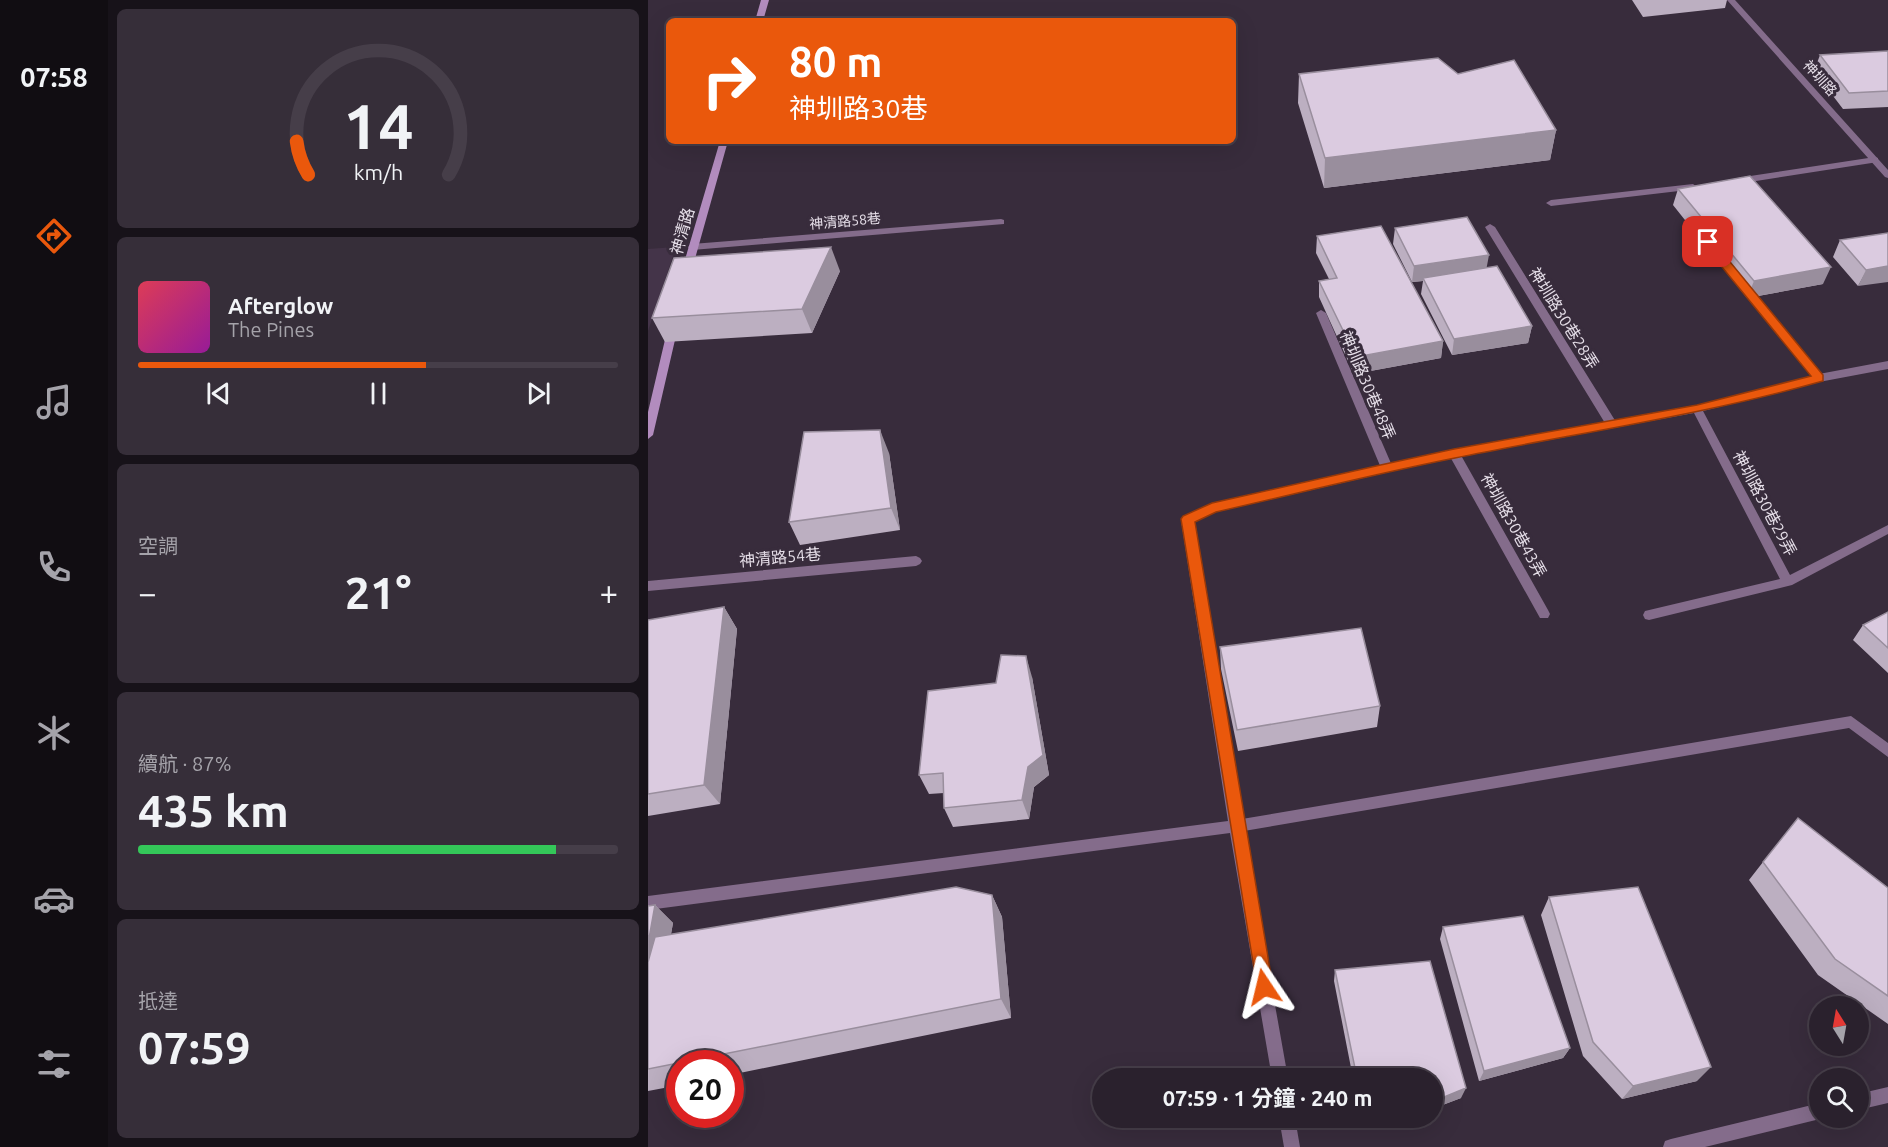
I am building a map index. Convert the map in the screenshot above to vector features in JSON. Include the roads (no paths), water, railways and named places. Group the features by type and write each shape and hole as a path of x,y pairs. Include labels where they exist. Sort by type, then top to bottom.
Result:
{"street":[{"path":"760,18 765,0"},
{"name":"神圳路","path":"1731,0 1888,175"},
{"name":"神清路","path":"684,280 723,144"},
{"path":"1724,183 1875,160"},
{"path":"1551,203 1701,186"},
{"path":"1666,191 1674,200"},
{"name":"神清路58巷","path":"692,247 1001,222"},
{"name":"神圳路30巷28弄","path":"1490,227 1612,424"},
{"path":"1739,280 1819,378"},
{"path":"648,435 677,313"},
{"name":"神圳路30巷48弄","path":"1321,313 1387,468"},
{"path":"1278,1068 1236,826 1188,519 1212,508 1454,453 1697,409 1819,378 1888,365"},
{"name":"神圳路30巷29弄","path":"1649,615 1788,582 1697,409"},
{"name":"神圳路30巷43弄","path":"1454,453 1544,614"},
{"path":"1788,582 1888,529"},
{"name":"神清路54巷","path":"648,586 916,561"},
{"path":"648,903 1236,826 1851,722 1888,751"},
{"path":"1869,1099 1888,1095"},
{"path":"1671,1147 1809,1114"},
{"path":"1289,1128 1292,1147"}]}
